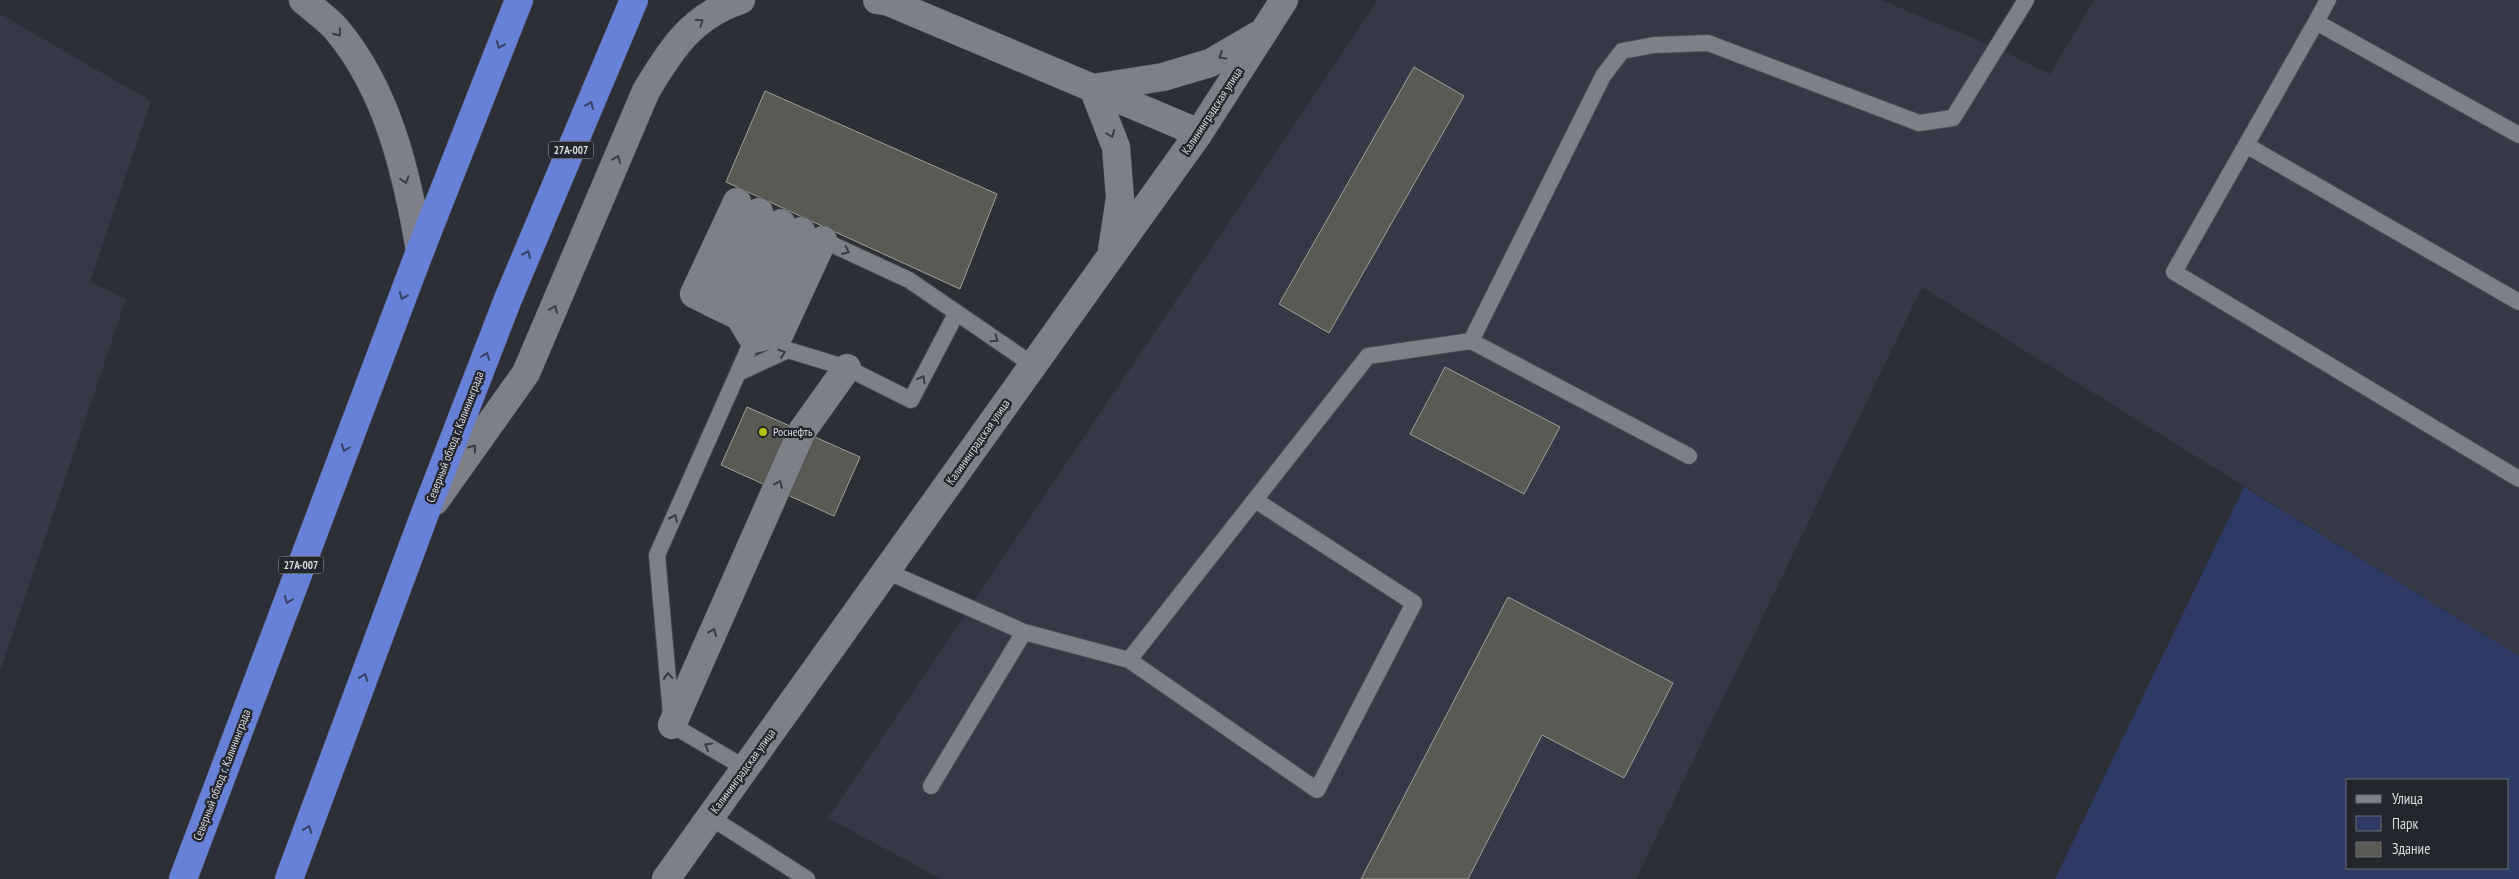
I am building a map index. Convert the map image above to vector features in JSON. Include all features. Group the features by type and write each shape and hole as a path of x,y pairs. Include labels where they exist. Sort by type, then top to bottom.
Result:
{"highway":[{"name":"Северный обход г. Калининграда","path":"183,879 420,251 518,0"},
{"name":"Северный обход г. Калининграда","path":"289,879 424,516 508,299 634,0"}],"street":[{"path":"303,0 336,29 368,74 386,117 400,162 413,209 420,251"},
{"path":"424,516 526,373 646,91 669,51 695,25 728,4 741,0"},
{"name":"Калининградская улица","path":"666,879 1199,132 1284,0"},
{"path":"884,1 1199,132"},
{"path":"1093,88 1163,76 1210,63 1264,31"},
{"path":"1093,88 1116,146 1120,198 1112,255"},
{"path":"728,310 780,222"},
{"path":"780,222 780,333 753,339 728,310 694,294 780,222"},
{"path":"672,725 802,431 847,368"}],"lane":[{"path":"1471,341 1603,76 1622,51 1654,45 1708,43 1919,123 1953,118 2026,0"},
{"path":"2328,0 2174,272 2519,478"},
{"path":"2316,22 2519,135"},
{"path":"2246,145 2519,302"},
{"path":"780,222 909,280 1033,365"},
{"path":"738,373 788,350 847,368 911,400 956,314"},
{"path":"745,768 672,725 657,554 753,339"},
{"path":"1129,660 1368,356 1471,341 1690,456"},
{"path":"886,571 1024,632 1129,660 1317,790 1414,603 1255,500"},
{"path":"931,786 1024,632"},
{"path":"710,817 807,879"}],"shaded area":[{"path":"1378,0 1881,0 1999,49 2050,74 2094,0 2519,0 2519,656 1922,287 1636,879 941,879 828,818"},
{"path":"0,14 151,101 90,282 126,299 0,671"}],"green space":[{"path":"2244,487 2519,656 2519,879 2055,879"}],"building":[{"path":"1414,67 1464,96 1329,333 1279,304"},
{"path":"765,91 997,194 960,289 726,182"},
{"path":"1445,367 1560,427 1524,494 1410,434"},
{"path":"747,407 860,457 834,516 721,465"},
{"path":"1508,597 1673,683 1624,778 1542,735 1468,879 1361,879"}],"place":[{"name":"Роснефть","path":"763,432"}]}
